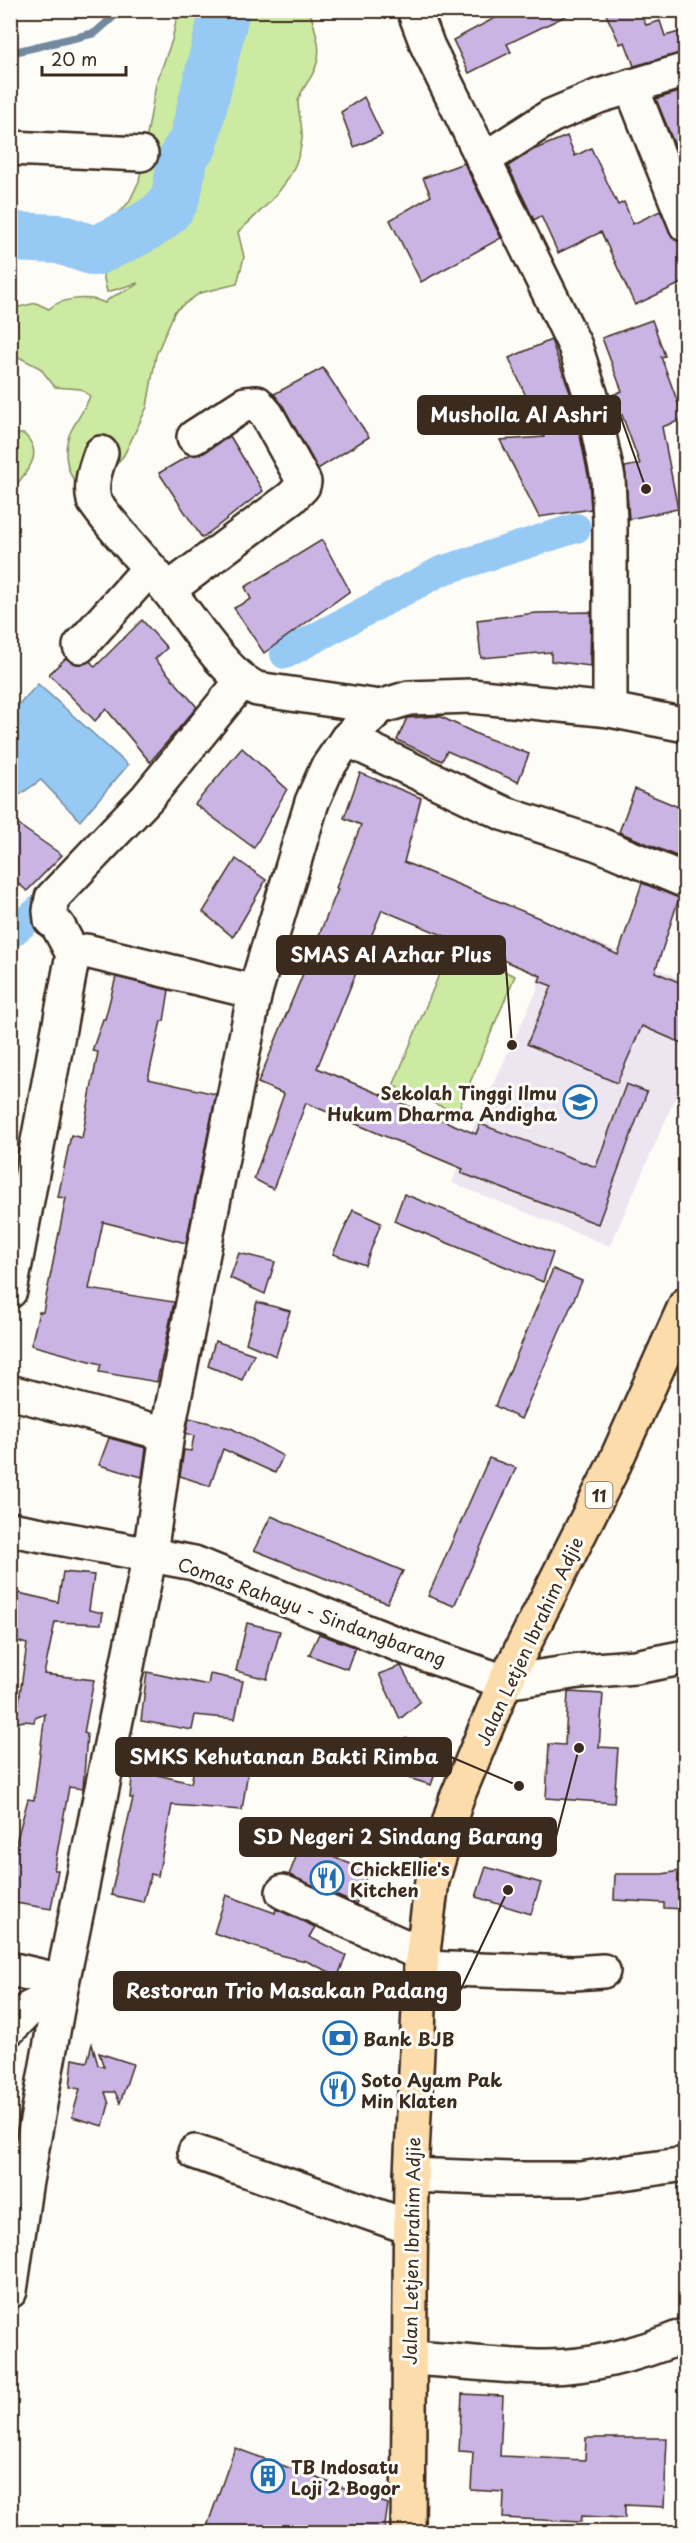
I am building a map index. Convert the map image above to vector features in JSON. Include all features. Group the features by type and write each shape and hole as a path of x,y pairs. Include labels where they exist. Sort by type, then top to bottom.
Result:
{"main road":[{"name":"Jalan Letjen Ibrahim Adjie","path":"408,2532 409,2226 422,1961 432,1881 453,1810 506,1682 612,1469 686,1304"}],"street":[{"path":"414,10 428,47 532,254 574,346 599,426 608,478 610,521 610,710"},
{"path":"483,160 551,116 631,86 686,70"},
{"path":"631,86 686,225"},
{"path":"10,148 141,153"},
{"path":"80,646 159,579 291,498 303,486 304,482 267,415 257,403 245,404 194,437"},
{"path":"101,453 93,474 94,501 242,681 258,689 380,707 409,698 471,696 610,710 686,725"},
{"path":"10,1291 73,954 58,926 51,920 52,898 147,798 242,681"},
{"path":"10,2291 25,2187 61,1987 150,1554 167,1434 255,992 312,802 327,768 347,739 380,707"},
{"path":"347,739 505,814 598,844 686,880"},
{"path":"73,954 86,951 255,992"},
{"path":"10,1392 167,1434"},
{"name":"Comas Rahayu - Sindangbarang","path":"10,1529 194,1563 407,1648 506,1682"},
{"path":"506,1682 580,1671 635,1667 686,1657"},
{"path":"283,1892 422,1961 574,1973 603,1971"},
{"path":"10,1969 61,1987"},
{"path":"10,2028 30,2008 61,1987"},
{"path":"195,2152 409,2226"},
{"path":"411,2175 580,2179 686,2164"},
{"path":"409,2358 549,2367 584,2364 626,2356 686,2335"}],"shaded area":[{"name":"Sekolah Tinggi Ilmu Hukum Dharma Andigha","path":"558,925 685,981 685,1076 610,1246 452,1183 473,1128 538,988 537,974"}],"green space":[{"path":"178,11 310,11 319,49 317,65 298,102 302,139 288,179 270,202 238,232 244,257 237,284 200,293 175,311 156,355 147,407 124,455 105,477 79,486 74,481 68,467 66,452 72,429 90,396 81,389 55,387 40,368 11,353 10,309 36,303 49,309 61,302 76,299 92,299 105,303 108,299 138,283 107,292 95,239 129,202 139,181 156,84 172,40"},
{"path":"11,434 24,434 34,450 31,464 11,492"},
{"path":"450,948 515,976 457,1113 393,1086"}],"water":[{"path":"38,684 128,765 80,821 41,780 15,798 11,793 11,713"}],"building":[{"path":"510,10 578,10 507,44 511,52 469,73 453,40"},
{"path":"604,10 639,10 646,25 660,21 665,36 686,30 686,52 634,66 625,42 620,44"},
{"path":"686,90 686,173 656,99"},
{"path":"364,97 382,135 354,147 341,112"},
{"path":"567,136 575,156 591,148 618,205 624,202 633,224 660,211 674,239 686,243 686,281 635,305 601,232 558,253 541,216 534,220 508,166 533,150"},
{"path":"464,163 501,238 421,282 390,220 431,196 423,178"},
{"path":"652,320 665,356 661,357 684,419 662,427 678,509 629,519 625,467 640,464 622,415 614,415 610,396 622,391 602,338"},
{"path":"551,340 573,401 589,480 591,509 539,517 500,440 544,437 509,358"},
{"path":"323,368 369,437 318,469 274,394"},
{"path":"230,436 263,491 202,538 159,473 190,455 204,453"},
{"path":"322,540 350,591 264,653 234,608 251,599 245,587"},
{"path":"591,612 590,666 551,661 551,652 481,658 477,620 536,613"},
{"path":"142,620 167,648 155,659 197,707 150,762 106,709 95,721 49,674 66,658 77,664 90,661 95,667"},
{"path":"439,716 479,735 529,754 518,782 447,751 442,761 397,740 407,718"},
{"path":"242,748 287,789 254,848 195,804"},
{"path":"360,773 421,798 404,862 539,918 618,955 642,883 679,898 655,972 686,985 686,1045 642,1026 617,1083 527,1044 552,986 539,981 541,976 382,910 317,1068 476,1134 480,1124 596,1167 626,1084 647,1092 598,1224 461,1173 463,1169 306,1103 273,1189 254,1179 284,1094 258,1083 338,889 336,888 361,825 344,818"},
{"path":"635,789 686,810 686,860 619,832"},
{"path":"10,819 62,855 27,891 10,876"},
{"path":"236,859 266,880 233,937 203,912"},
{"path":"116,977 169,990 164,1021 161,1021 148,1079 216,1094 186,1243 103,1222 89,1289 174,1302 157,1382 99,1372 101,1364 31,1345 39,1312 43,1312 66,1198 58,1197 71,1135 82,1138 98,1052 92,1051 103,1019 105,1019"},
{"path":"404,1194 553,1253 543,1282 394,1221"},
{"path":"353,1210 381,1223 365,1265 333,1254"},
{"path":"239,1253 275,1262 265,1294 230,1278"},
{"path":"553,1269 582,1281 521,1419 495,1406"},
{"path":"257,1302 290,1311 276,1356 246,1343"},
{"path":"215,1341 254,1354 242,1380 208,1366"},
{"path":"189,1418 231,1428 283,1456 275,1473 223,1449 210,1486 180,1476 184,1450 191,1451 194,1436 186,1433"},
{"path":"109,1438 146,1448 142,1477 99,1465"},
{"path":"489,1458 516,1468 454,1606 428,1596"},
{"path":"271,1516 403,1571 387,1603 254,1550"},
{"path":"63,1572 94,1575 89,1610 103,1613 101,1624 55,1622 44,1674 94,1680 84,1733 87,1734 83,1789 69,1787 54,1870 58,1870 51,1909 10,1902 10,1864 28,1799 34,1800 45,1714 35,1718 34,1722 16,1723 27,1644 10,1639 10,1591 58,1602"},
{"path":"247,1623 280,1631 267,1679 236,1671"},
{"path":"319,1634 355,1647 347,1669 309,1655"},
{"path":"401,1666 420,1702 400,1719 379,1674"},
{"path":"147,1672 208,1685 210,1674 243,1681 235,1719 195,1715 192,1730 141,1721"},
{"path":"568,1692 603,1694 599,1747 618,1748 614,1803 546,1798 549,1744 565,1745"},
{"path":"406,1738 444,1749 431,1785 393,1773"},
{"path":"196,1759 248,1771 242,1810 172,1805 158,1876 151,1874 143,1902 111,1895 133,1798 130,1798 133,1769 191,1783"},
{"name":"ChickEllie's Kitchen","path":"301,1844 368,1871 356,1904 289,1875"},
{"path":"486,1867 541,1883 531,1914 476,1897"},
{"path":"686,1870 686,1909 664,1908 664,1903 614,1900 615,1874 662,1874"},
{"path":"226,1895 275,1913 276,1909 315,1927 309,1937 346,1955 338,1976 306,1961 279,1955 214,1933"},
{"path":"92,2044 98,2065 104,2067 99,2053 133,2064 120,2103 115,2092 105,2092 109,2104 103,2126 72,2117 80,2089 70,2087 73,2059 87,2062"},
{"path":"462,2394 503,2396 500,2456 585,2460 586,2438 667,2438 664,2507 625,2505 625,2518 582,2516 581,2522 503,2518 504,2492 471,2490 473,2452 459,2451"},
{"name":"TB Indosatu Loji 2 Bogor","path":"235,2448 388,2504 384,2532 205,2532"}],"waterway":[{"path":"10,53 95,33 121,10"},
{"path":"10,237 59,239 95,251 150,224 168,209 174,200 184,156 193,144 225,10"},
{"path":"285,654 441,571 576,528"},
{"path":"10,934 43,907"}],"place":[{"name":"Musholla Al Ashri","path":"646,489"},
{"name":"SMAS Al Azhar Plus","path":"512,1045"},
{"name":"Sekolah Tinggi Ilmu Hukum Dharma Andigha","path":"580,1102"},
{"name":"SD Negeri 2 Sindang Barang","path":"579,1748"},
{"name":"SMKS Kehutanan Bakti Rimba","path":"519,1786"},
{"name":"ChickEllie's Kitchen","path":"327,1878"},
{"name":"Restoran Trio Masakan Padang","path":"508,1890"},
{"name":"Bank BJB","path":"340,2038"},
{"name":"Soto Ayam Pak Min Klaten","path":"338,2089"},
{"name":"TB Indosatu Loji 2 Bogor","path":"268,2476"}]}
